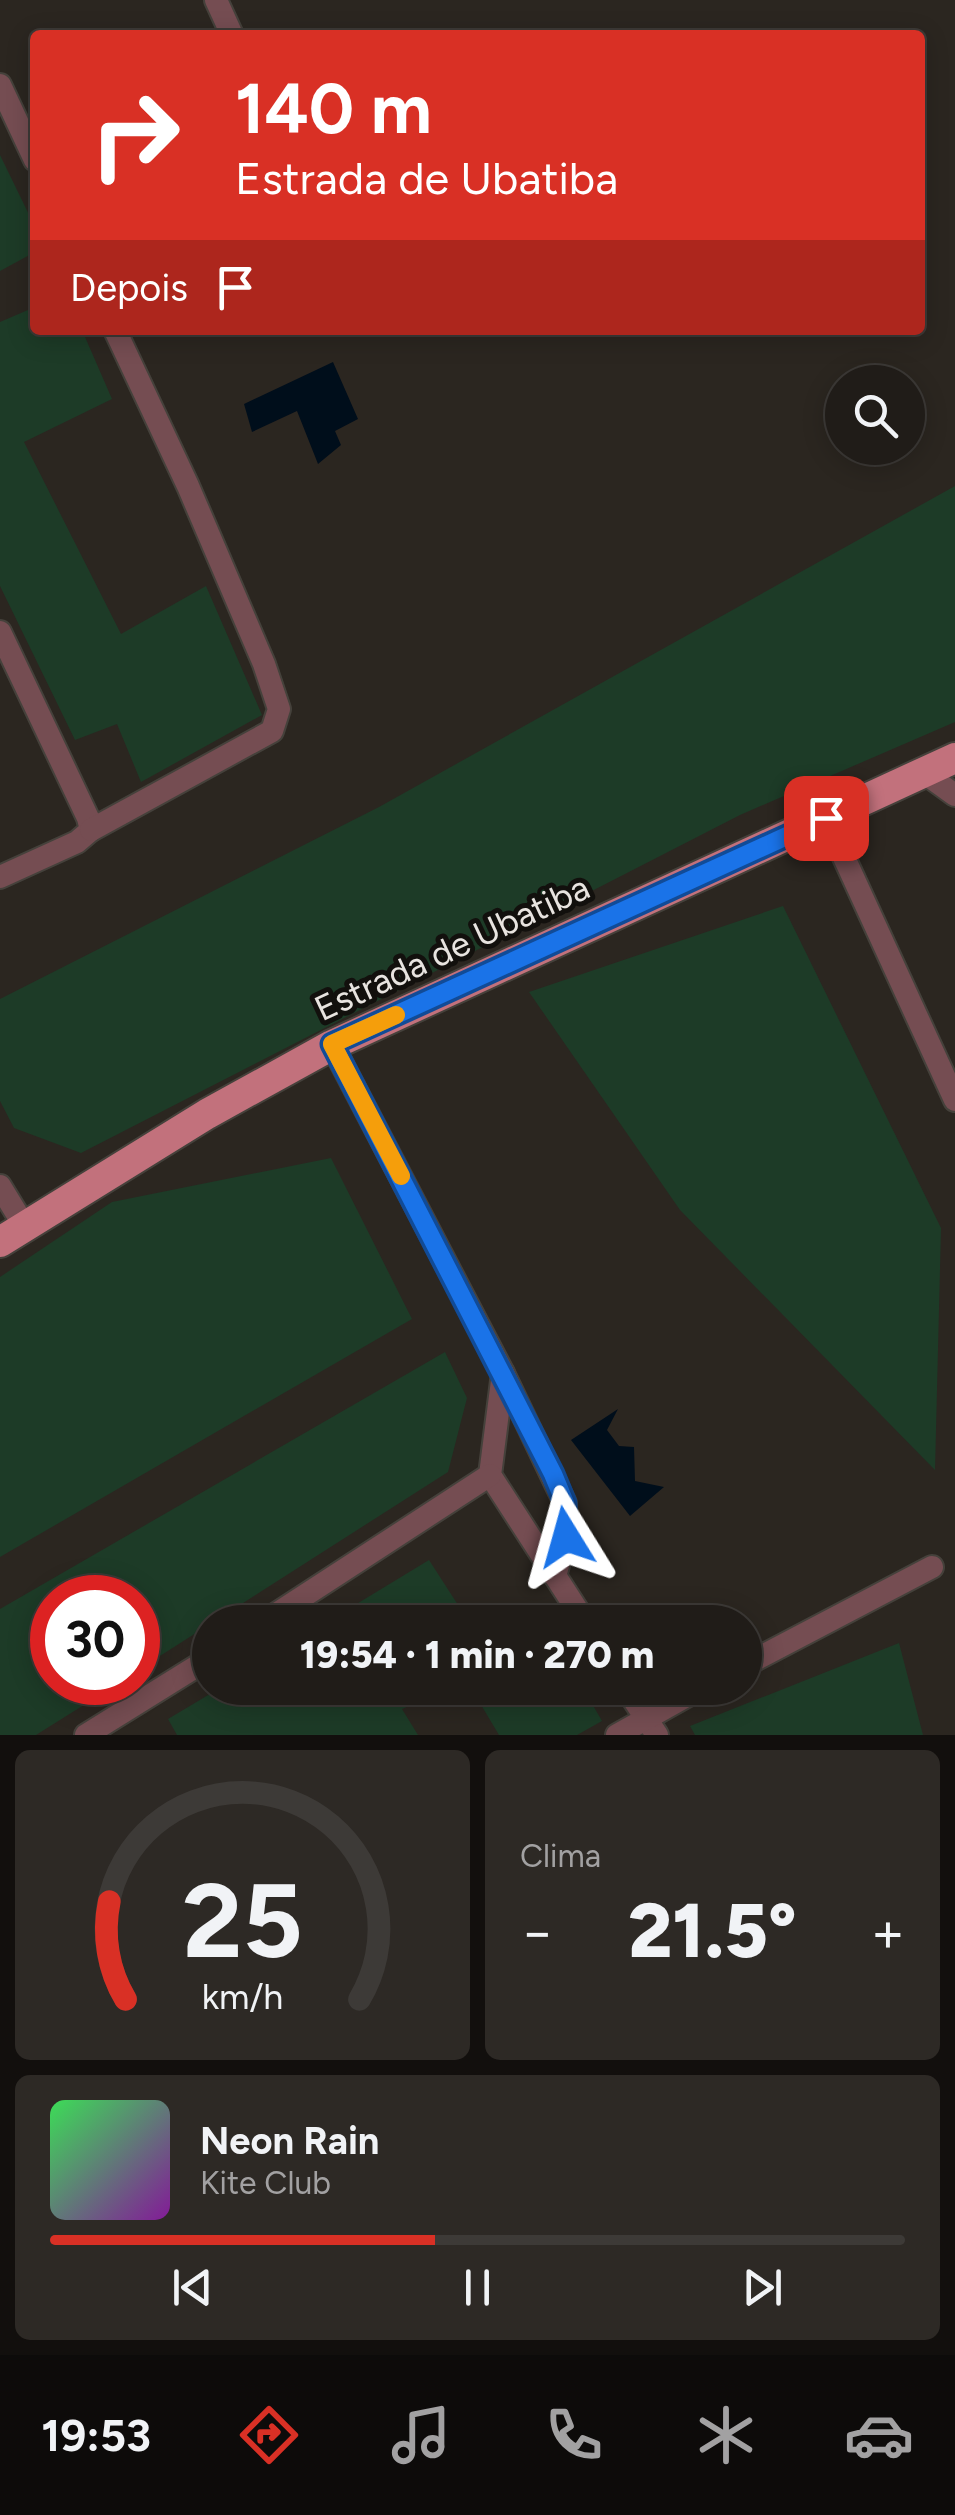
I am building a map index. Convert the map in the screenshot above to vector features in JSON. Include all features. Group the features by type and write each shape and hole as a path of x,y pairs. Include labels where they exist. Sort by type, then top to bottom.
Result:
{"main road":[{"name":"Estrada de Ubatiba","path":"13,1234 207,1114 332,1044 955,758"}],"street":[{"path":"216,0 230,30"},
{"path":"0,85 30,149"},
{"path":"0,878 77,842 91,830 272,731 278,708 264,664 196,503 117,335"},
{"path":"0,632 91,830"},
{"path":"926,774 955,795"},
{"path":"826,818 955,1100"},
{"path":"332,1044 503,1373 565,1503 566,1537 555,1576"},
{"path":"0,1186 13,1234"},
{"path":"503,1373 490,1476 573,1605"},
{"path":"290,1605 490,1476"},
{"path":"762,1655 932,1567"},
{"path":"86,1735 192,1669"},
{"path":"637,1705 651,1726"},
{"path":"617,1735 651,1726 679,1705"}],"green space":[{"path":"0,155 30,217 30,255 0,271"},
{"path":"30,309 30,335 84,335 112,399 24,442 121,634 206,586 262,715 141,782 117,724 75,740 0,586 0,322"},
{"path":"955,486 955,722 740,815 81,1153 14,1128 0,1101 0,999 379,807"},
{"path":"783,906 941,1228 935,1470 680,1210 529,992"},
{"path":"331,1158 412,1319 0,1557 0,1277 112,1202"},
{"path":"445,1352 467,1398 448,1472 240,1605 192,1605 192,1636 160,1656 160,1575 59,1575"},
{"path":"429,1560 458,1605 355,1605"},
{"path":"30,1592 30,1705 84,1705 36,1735 0,1735 0,1609"},
{"path":"899,1643 923,1735 695,1735 690,1726 743,1705 762,1705 762,1697"},
{"path":"192,1705 411,1705 402,1709 418,1735 177,1735 168,1719"},
{"path":"481,1705 593,1705 602,1721 577,1735 499,1735"}],"water":[{"path":"333,362 358,419 335,431 341,445 318,464 297,411 252,432 244,404"},
{"path":"618,1409 607,1430 619,1446 634,1447 635,1481 664,1487 630,1516 571,1440"}],"slow traffic":[{"path":"396,1015 332,1044 401,1176"}],"route":[{"path":"566,1537 565,1503 553,1474 332,1044 826,818"}]}
